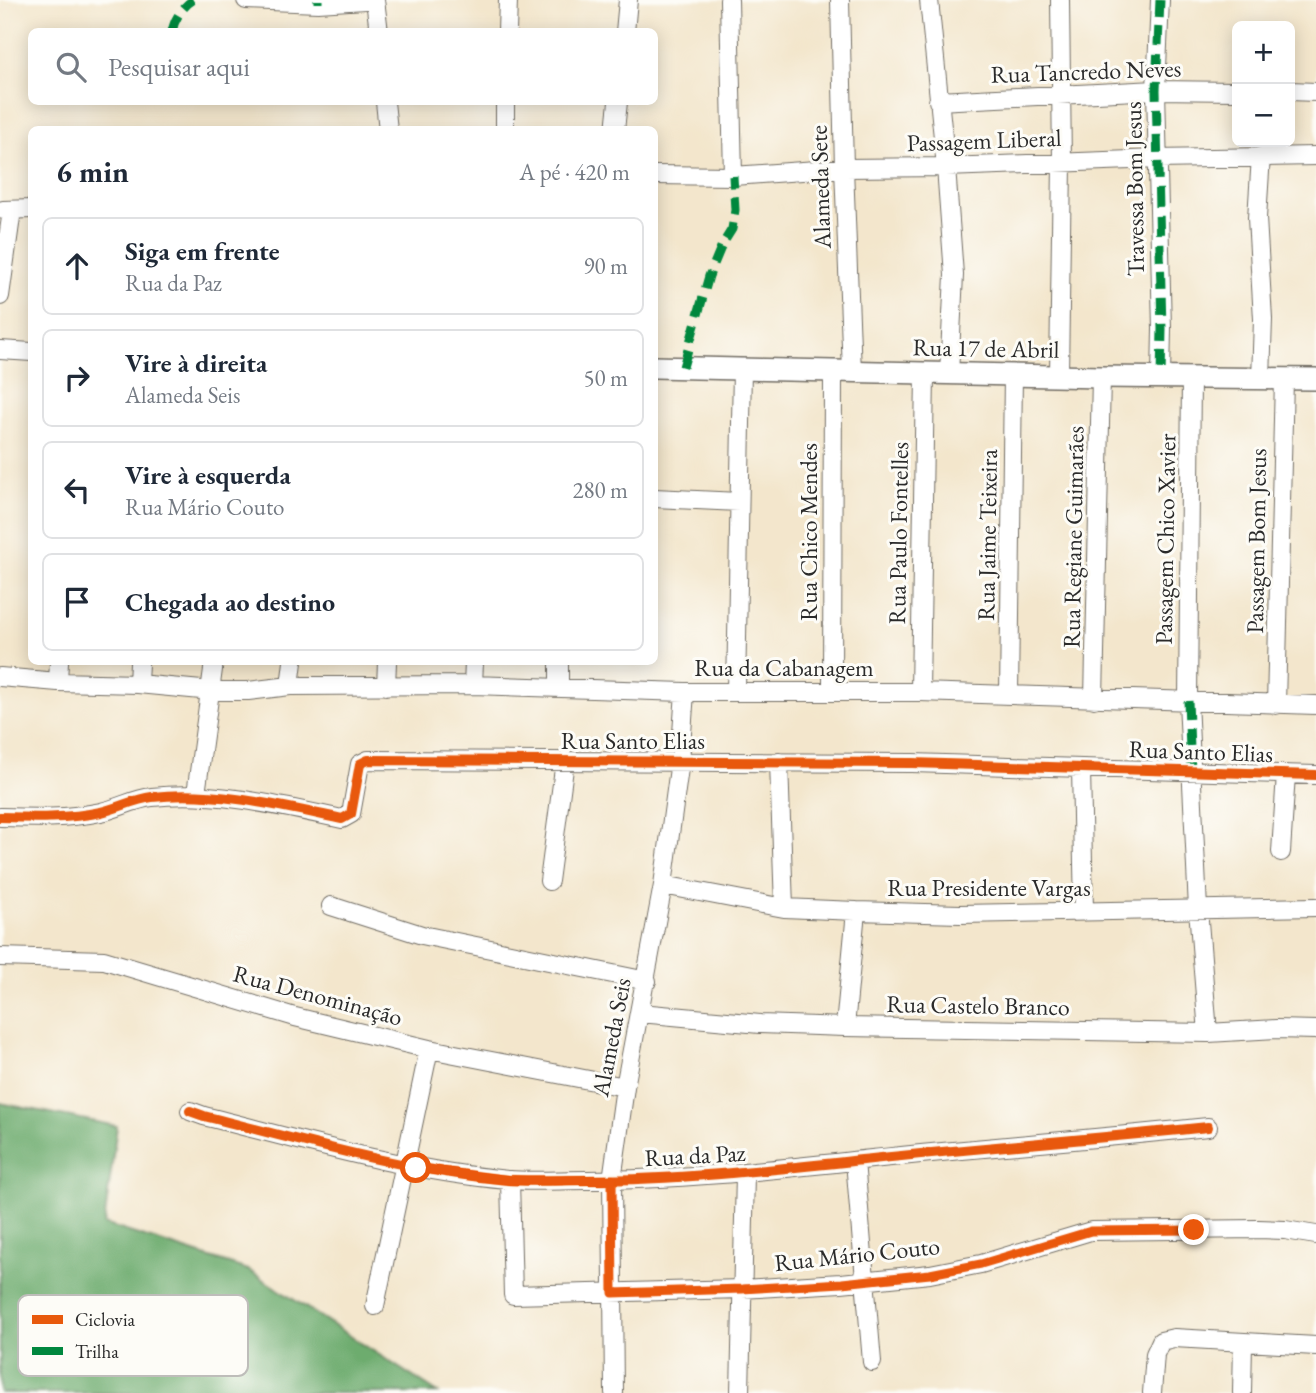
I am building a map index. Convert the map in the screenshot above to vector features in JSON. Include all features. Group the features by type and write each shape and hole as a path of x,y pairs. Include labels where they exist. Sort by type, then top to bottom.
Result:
{"street":[{"path":"246,0 365,0"},
{"path":"375,0 378,28"},
{"path":"507,28 508,0"},
{"path":"625,28 628,0"},
{"path":"729,0 733,176"},
{"name":"Alameda Sete","path":"840,0 844,168 842,372"},
{"path":"929,0 954,275 949,374"},
{"path":"1059,375 1062,163 1060,0"},
{"name":"Travessa Bom Jesus","path":"1160,0 1156,90 1161,377"},
{"name":"Rua Tancredo Neves","path":"938,102 1156,90 1232,91"},
{"path":"1295,91 1316,92"},
{"path":"386,105 388,126"},
{"path":"505,105 505,126"},
{"path":"615,126 618,105"},
{"path":"1261,156 1257,218 1263,319 1261,379"},
{"name":"Passagem Liberal","path":"658,175 733,176 844,168 1316,156"},
{"path":"0,296 6,210 28,209"},
{"path":"0,350 28,352"},
{"name":"Rua 17 de Abril","path":"658,367 1316,379"},
{"path":"736,692 741,369"},
{"name":"Rua Chico Mendes","path":"832,692 842,372"},
{"name":"Rua Paulo Fontelles","path":"920,692 925,374"},
{"name":"Rua Jaime Teixeira","path":"1009,695 1013,374"},
{"name":"Rua Regiane Guimarães","path":"1094,699 1101,377"},
{"name":"Passagem Chico Xavier","path":"1191,378 1188,701 1198,909 1208,1033"},
{"name":"Passagem Bom Jesus","path":"1276,705 1284,379"},
{"path":"658,498 738,502"},
{"path":"58,682 59,665"},
{"path":"138,684 139,665"},
{"path":"196,794 214,665"},
{"path":"290,686 293,665"},
{"path":"386,686 387,665"},
{"path":"473,685 474,665"},
{"path":"559,665 559,687"},
{"name":"Rua da Cabanagem","path":"0,677 138,684 212,691 248,691 290,686 473,685 685,692 920,692 1316,705"},
{"name":"Alameda Seis","path":"614,1393 612,1180 625,1087 663,885 680,761 685,692"},
{"name":"Rua Santo Elias","path":"0,817 62,818 104,811 129,801 150,797 196,794 248,800 342,819 351,814 357,771 360,764 368,760 779,762 1316,775"},
{"path":"549,881 565,761"},
{"path":"779,762 784,908"},
{"path":"1081,769 1084,911"},
{"path":"1281,852 1286,774"},
{"name":"Rua Presidente Vargas","path":"663,885 784,908 856,911 960,914 1316,907"},
{"path":"331,906 422,935 647,981"},
{"path":"845,1027 856,911"},
{"name":"Rua Denominação","path":"0,957 104,960 295,1017 429,1049 625,1087"},
{"name":"Rua Castelo Branco","path":"640,1013 760,1024 845,1027 1208,1033 1276,1029 1316,1030"},
{"path":"375,1306 429,1049"},
{"name":"Rua da Paz","path":"190,1111 404,1165 510,1180 612,1180 745,1174 956,1150 1208,1127"},
{"path":"855,1161 863,1281 872,1362"},
{"path":"740,1393 745,1174"},
{"name":"Rua Mário Couto","path":"510,1180 513,1295 742,1289 930,1274 981,1264 1091,1231 1258,1229 1316,1235"},
{"path":"1152,1393 1154,1354 1161,1341 1174,1338 1316,1346"},
{"path":"1242,1393 1243,1342"}],"green space":[{"path":"0,1103 117,1126 104,1224 248,1270 438,1393 0,1393"}],"marked path":[{"path":"173,28 180,13 193,0"},
{"path":"1160,0 1156,90 1161,377"},
{"path":"683,367 709,276 732,229 735,210 733,176"},
{"path":"1188,701 1191,772"}],"cycle path":[{"path":"0,817 76,816 101,812 145,798 176,795 248,800 342,819 351,814 360,764 368,760 912,763 1316,775"},
{"path":"190,1111 317,1145 431,1170 528,1181 623,1180 730,1173 1208,1127"}],"route":[{"path":"416,1168 510,1180 612,1180 613,1293 742,1289 930,1274 981,1264 1037,1245 1091,1231 1194,1230"}]}
